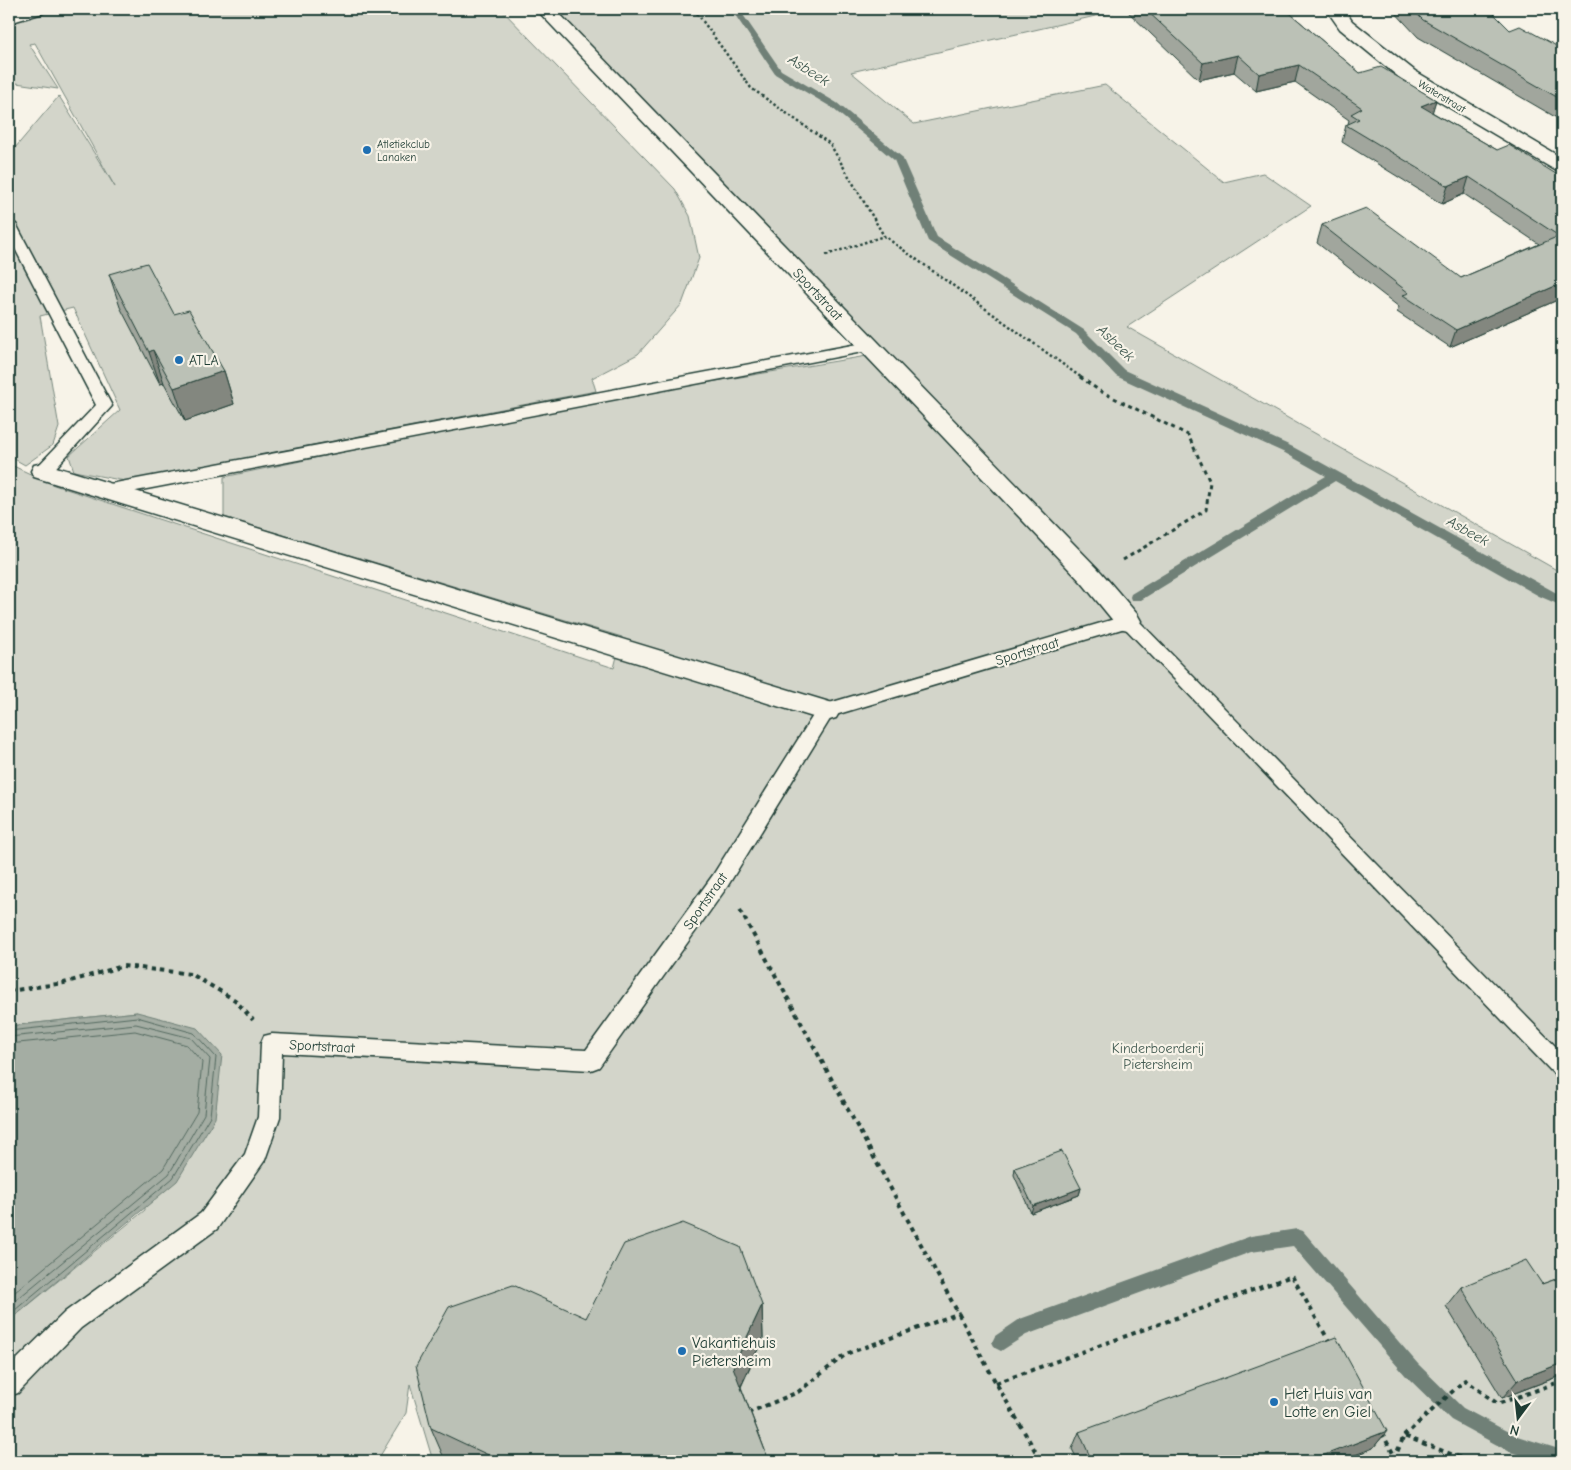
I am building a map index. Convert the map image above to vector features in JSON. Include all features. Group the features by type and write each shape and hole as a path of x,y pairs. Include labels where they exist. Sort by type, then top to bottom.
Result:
{"street":[{"path":"9,18 37,9"},
{"name":"Sportstraat","path":"545,9 1092,578 1128,620"},
{"name":"Waterstraat","path":"1334,9 1346,25 1408,75 1562,166"},
{"path":"43,470 826,711"}],"lane":[{"path":"9,224 104,406 43,470"},
{"path":"110,490 868,347"},
{"path":"1128,620 1562,1067"},
{"name":"Sportstraat","path":"272,1043 590,1060 720,881 826,711 1128,620"},
{"path":"9,1384 73,1320 209,1221 254,1160 269,1117 272,1043"}],"path":[{"path":"694,9 752,88 830,144 884,236 1100,391 1188,435 1210,482 1206,510 1092,578"},
{"path":"792,266 884,236"},
{"path":"720,881 744,916 960,1313 996,1383 1041,1461"},
{"path":"9,991 64,982 123,966 191,974 235,1000 272,1043"},
{"path":"996,1383 1292,1276 1331,1345"},
{"path":"747,1414 798,1392 846,1354 960,1313"},
{"path":"1384,1461 1395,1457 1404,1436 1464,1380 1498,1404 1562,1381"},
{"path":"1380,1431 1395,1457"},
{"path":"1404,1436 1469,1461"}],"green space":[{"path":"9,9 501,9 675,189 690,216 699,258 682,304 638,354 592,378 596,391 125,481 74,471 69,456 120,410 73,308 40,316 59,427 53,445 25,465 9,456 9,155 59,96 115,187 35,43 29,44 58,89 9,82"},
{"name":"Kinderboerderij Pietersheim","path":"556,9 1126,9 851,72 914,124 1105,85 1224,182 1263,173 1311,206 1127,327 1562,573 1562,1461 433,1461 410,1384 406,1413 377,1461 9,1461 9,1321 145,1210 137,1012 9,1026 9,464 54,485 614,668 622,637 224,517 224,477 473,425 632,395 885,353"}],"water":[{"path":"137,1012 197,1028 222,1055 215,1118 177,1181 9,1321 9,1026"}],"building":[{"path":"1145,9 1285,9 1360,73 1381,67 1436,100 1421,106 1497,150 1509,145 1556,174 1562,170 1562,283 1456,330 1403,295 1409,293 1322,225 1366,208 1461,278 1559,236 1469,177 1448,186 1346,125 1359,119 1351,114 1362,108 1299,65 1259,74 1238,55 1203,63"},
{"path":"1412,9 1489,9 1510,30 1520,26 1562,49 1562,100 1423,20"},
{"path":"147,263 174,314 189,310 224,371 174,388 153,350 149,352 109,274"},
{"path":"1062,1151 1081,1188 1033,1206 1015,1168"},
{"name":"Vakantiehuis Pietersheim","path":"683,1223 740,1247 762,1305 733,1367 769,1461 501,1461 431,1428 416,1366 449,1307 513,1285 586,1318 624,1244"},
{"path":"1526,1260 1542,1284 1562,1277 1562,1363 1518,1380 1461,1287"},
{"name":"Het Huis van Lotte en Giel","path":"1336,1337 1387,1431 1309,1461 1092,1461 1079,1432"}],"waterway":[{"name":"Asbeek","path":"735,9 778,72 834,105 898,159 932,239 1080,332 1120,373 1289,450 1544,593 1562,601"},
{"path":"1136,597 1335,476"},
{"path":"1001,1342 1020,1328 1251,1244 1297,1237 1412,1370 1457,1414 1510,1443 1562,1459"}],"place":[{"name":"Atletiekclub Lanaken","path":"367,150"},
{"name":"ATLA","path":"179,360"},
{"name":"Vakantiehuis Pietersheim","path":"682,1351"},
{"name":"Het Huis van Lotte en Giel","path":"1274,1402"}]}
